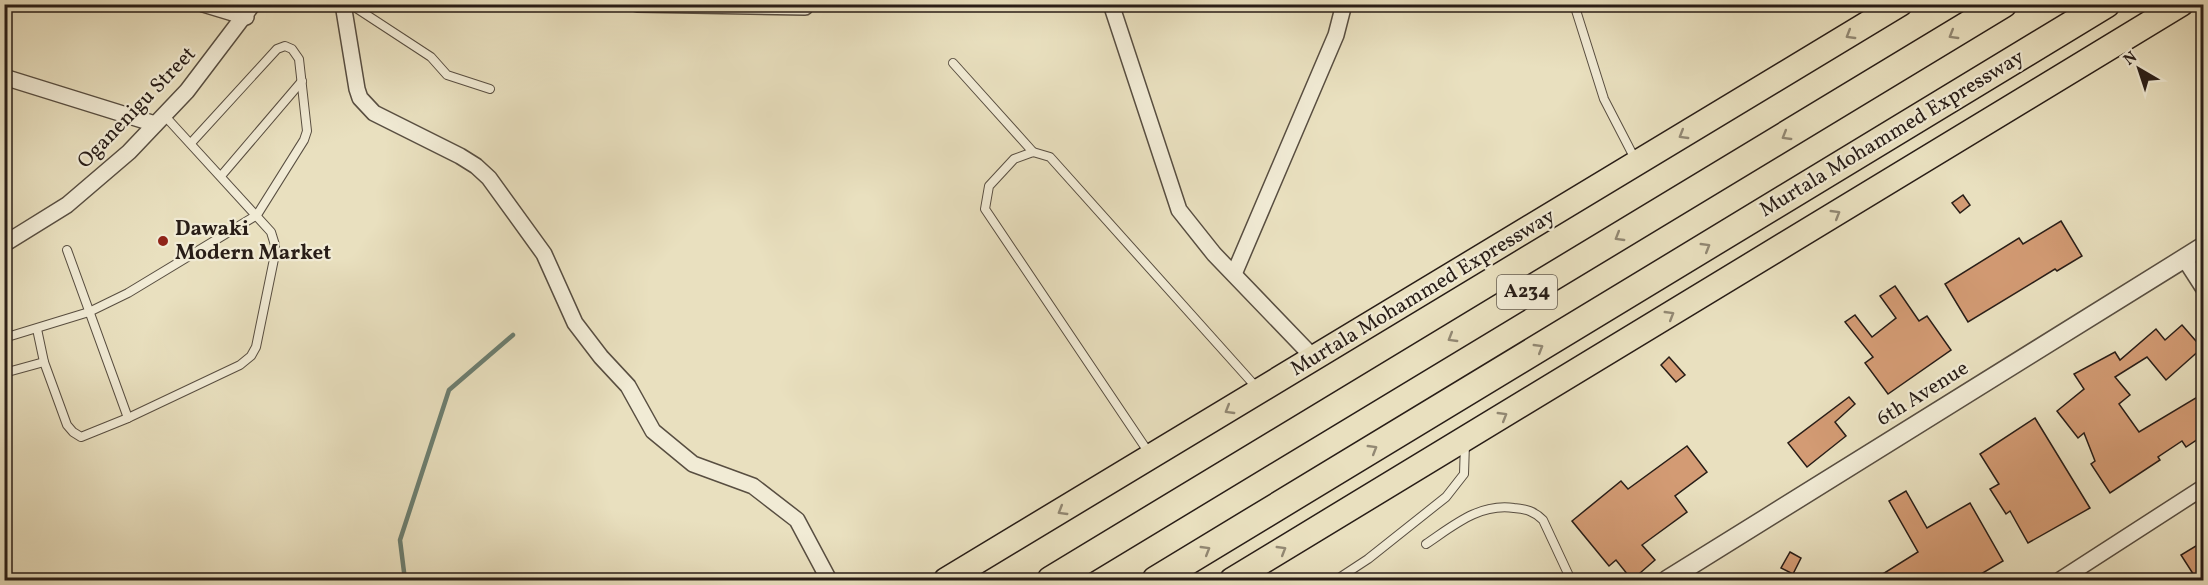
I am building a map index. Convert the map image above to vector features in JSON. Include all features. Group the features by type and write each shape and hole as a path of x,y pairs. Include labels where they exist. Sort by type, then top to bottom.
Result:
{"highway":[{"name":"Murtala Mohammed Expressway","path":"946,580 1900,4"},
{"name":"A234","path":"1051,580 2003,4"},
{"name":"Murtala Mohammed Expressway","path":"1156,580 2106,4"},
{"name":"Murtala Mohammed Expressway","path":"1232,580 2181,4"}],"street":[{"path":"203,4 250,11"},
{"path":"343,4 357,89 366,106 374,113 460,156 489,178 544,254 575,323 601,357 628,386 653,431 693,464 753,486 797,520 829,580"},
{"path":"637,4 806,8"},
{"path":"1111,4 1179,210 1214,254 1314,358"},
{"path":"1234,274 1336,35 1344,4"},
{"name":"Oganenigu Street","path":"4,244 35,226 88,189 129,153 187,91 250,11"},
{"path":"4,77 160,119"},
{"name":"6th Avenue","path":"1667,580 2204,246"},
{"path":"2184,258 2204,289"},
{"path":"2060,580 2204,487"}],"lane":[{"path":"350,4 430,57 447,75 490,89"},
{"path":"1574,4 1604,99 1637,164"},
{"path":"4,338 89,312 128,293 257,215 304,140 308,120 299,59 292,49 285,46 277,49 191,143"},
{"path":"953,63 1033,152 1050,157 1260,391"},
{"path":"221,176 302,81"},
{"path":"37,329 44,362 67,425 81,437 128,418 240,365 251,357 256,347 274,259 275,245 271,232 191,143 160,119"},
{"path":"1033,152 1014,159 1002,170 989,186 985,209 1152,456"},
{"path":"66,250 128,418"},
{"path":"4,373 44,362"},
{"path":"1336,580 1368,559 1446,497 1464,474 1466,439"},
{"path":"1426,544 1475,512 1500,506 1527,509 1536,513 1543,520 1570,580"}],"building":[{"path":"1963,195 1970,205 1960,213 1952,203"},
{"path":"2061,221 2082,256 2057,271 2055,269 1968,322 1945,284 2019,238 2023,244"},
{"path":"1895,286 1919,321 1927,316 1951,350 1888,394 1865,363 1873,357 1845,322 1855,315 1872,337 1896,318 1880,296"},
{"path":"2182,325 2202,348 2166,380 2147,357 2115,377 2130,395 2119,404 2139,432 2204,393 2204,435 2186,447 2182,441 2158,457 2160,460 2110,493 2091,464 2095,461 2084,433 2078,438 2057,411 2084,389 2074,374 2115,352 2120,360 2156,329 2165,340"},
{"path":"1669,357 1685,375 1676,382 1661,365"},
{"path":"1849,397 1855,404 1835,422 1846,436 1807,467 1788,443"},
{"path":"2035,418 2090,508 2028,543 2010,511 2006,514 1990,489 1999,484 1980,454"},
{"path":"1687,446 1707,472 1675,496 1687,512 1642,545 1655,560 1632,580 1616,560 1609,566 1572,521 1621,481 1628,489"},
{"path":"1906,491 1927,528 1970,503 2003,561 1971,580 1873,580 1918,552 1889,501"},
{"path":"2204,541 2204,580 2197,580 2181,555"},
{"path":"1790,552 1801,558 1793,574 1781,568"}],"waterway":[{"path":"405,580 400,540 449,390 513,335"}],"place":[{"name":"Dawaki Modern Market","path":"163,241"}]}
